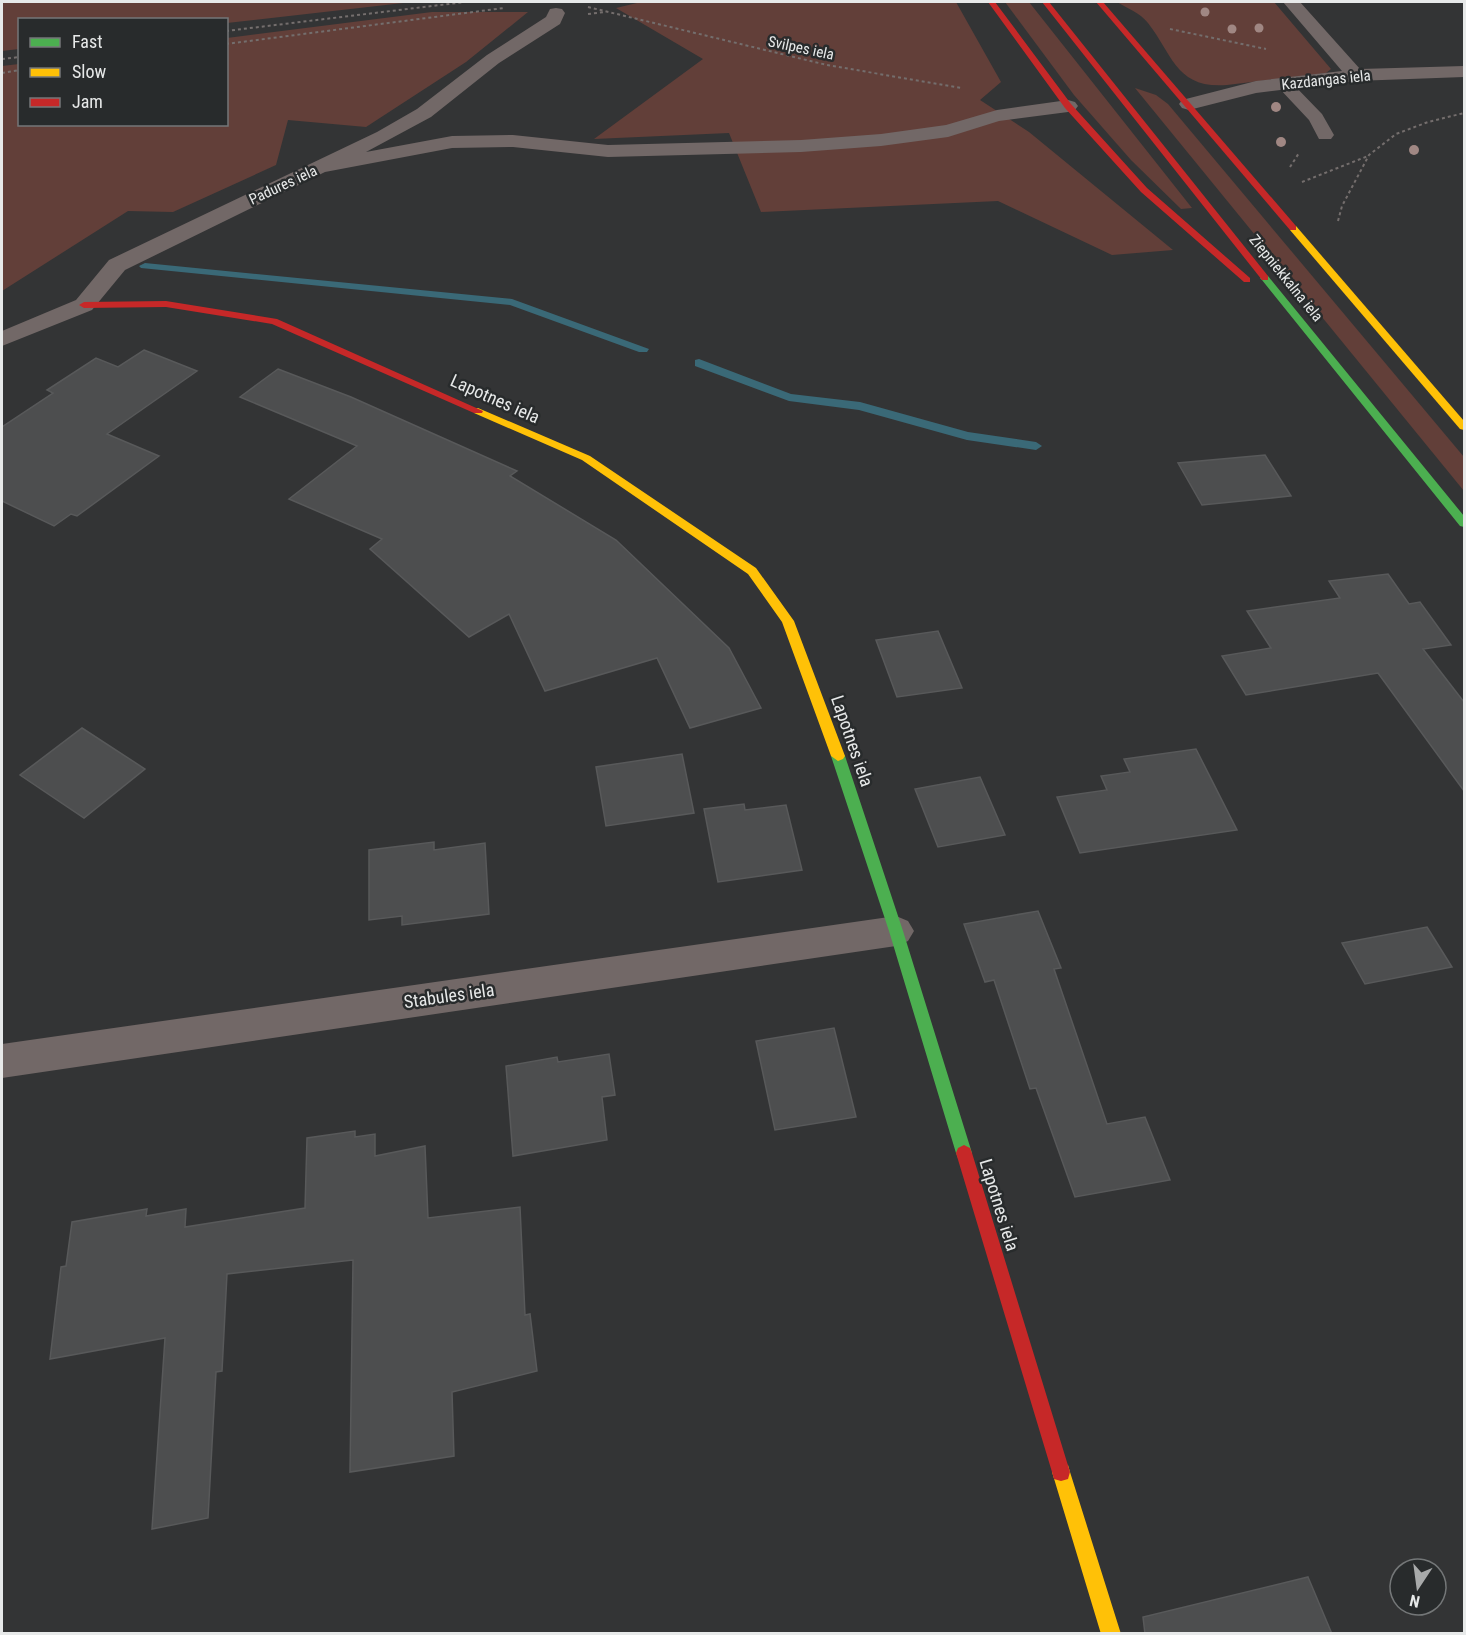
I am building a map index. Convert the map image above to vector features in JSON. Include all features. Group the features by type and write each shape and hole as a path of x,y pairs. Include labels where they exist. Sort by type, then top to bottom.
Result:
{"main road":[{"path":"992,2 1068,105 1144,190 1307,332"},
{"name":"Ziepniekkalna iela","path":"1046,2 1307,332 1464,523"},
{"path":"1100,2 1463,424"},
{"name":"Ziepniekkalna iela","path":"1085,52 1116,68"},
{"path":"1158,88 1189,104"},
{"name":"Lapotnes iela","path":"84,306 166,304 274,321 586,458 752,571 788,621 822,708 896,931 1111,1634"}],"street":[{"path":"1291,2 1355,75"},
{"name":"Padures iela","path":"2,339 84,306 117,265 384,136 424,113 493,59 554,20 556,13"},
{"name":"Kazdangas iela","path":"1189,104 1256,87 1355,75 1464,72"},
{"path":"439,99 438,115 462,130 513,141 608,151 801,146 881,140 948,131 997,116 1068,105"},
{"path":"321,167 452,142 513,141"},
{"name":"Stabules iela","path":"2,1061 896,931"}],"lane":[{"path":"1284,84 1316,118 1325,135"}],"path":[{"path":"228,31 465,2"},
{"name":"Svilpes iela","path":"580,5 827,65 963,88"},
{"path":"228,44 504,8"},
{"path":"1166,28 1269,50"},
{"path":"2,59 18,57"},
{"path":"2,73 18,70"},
{"path":"1337,225 1342,206 1369,155 1396,134 1428,122 1464,113"}],"shaded area":[{"path":"2,2 412,2 228,23 228,18 18,18 18,49 2,51"},
{"path":"641,2 956,2 1001,82 980,100 1029,132 1173,250 1112,255 998,201 761,212 729,133 594,139 703,59 616,8"},
{"path":"1005,2 1029,2 1192,208 1181,209 1131,160 1074,95"},
{"path":"1117,2 1274,2 1331,69 1326,73 1227,85 1197,82 1186,76 1178,67 1145,19"},
{"path":"432,12 528,12 466,62 366,127 288,120 276,165 173,212 128,211 2,291 2,66 18,64 18,126 228,126 228,38"},
{"path":"1135,88 1156,95 1168,104 1464,457 1464,491"}],"building":[{"path":"144,350 197,371 107,434 159,456 77,516 71,514 54,526 2,501 2,427 53,393 47,390 96,358 118,367"},
{"path":"278,369 351,397 517,471 510,476 616,540 729,648 761,708 690,728 657,658 545,691 509,614 469,637 370,549 382,539 289,499 357,446 240,397"},
{"path":"1265,455 1291,496 1202,505 1178,463"},
{"path":"1388,574 1409,604 1420,602 1451,645 1423,649 1464,702 1464,791 1378,673 1246,695 1222,656 1271,648 1247,611 1340,598 1329,581"},
{"path":"938,631 962,688 897,697 876,640"},
{"path":"82,728 145,769 84,818 20,775"},
{"path":"1196,749 1237,830 1080,853 1057,797 1107,790 1101,776 1130,772 1124,759"},
{"path":"682,754 694,813 606,826 596,767"},
{"path":"980,777 1005,835 938,847 915,789"},
{"path":"744,804 745,810 786,805 802,870 718,882 704,809"},
{"path":"434,842 434,850 485,843 489,914 402,925 402,916 369,920 369,850"},
{"path":"1038,911 1061,968 1054,969 1107,1124 1145,1117 1170,1180 1075,1197 1036,1088 1030,1089 994,980 985,982 964,924"},
{"path":"1427,927 1452,967 1365,984 1342,943"},
{"path":"834,1028 856,1117 775,1130 756,1041"},
{"path":"609,1054 615,1095 602,1097 607,1140 513,1156 506,1066 557,1057 558,1062"},
{"path":"355,1131 355,1137 375,1134 375,1156 425,1146 428,1218 520,1207 525,1315 530,1314 537,1371 452,1392 454,1456 350,1472 353,1260 227,1274 222,1371 216,1372 208,1518 152,1529 165,1338 50,1359 61,1267 66,1266 72,1222 147,1209 146,1216 186,1209 185,1227 305,1208 307,1138"},
{"path":"1308,1577 1332,1634 1145,1634 1143,1617"}],"waterway":[{"path":"145,266 512,302 643,349"},
{"path":"699,363 789,397 860,406 967,436 1036,446"}],"traffic: fast":[{"path":"1265,278 1464,523"},
{"path":"838,756 896,931 964,1153"}],"traffic: slow":[{"path":"1293,228 1464,427"},
{"path":"478,411 586,458 752,571 788,621 838,756"},
{"path":"1061,1472 1111,1634"}],"traffic: jam":[{"path":"992,2 1068,106 1144,190 1247,280"},
{"path":"1046,2 1265,278"},
{"path":"1100,2 1293,228"},
{"path":"84,305 166,304 274,321 478,411"},
{"path":"964,1153 1061,1472"}]}
